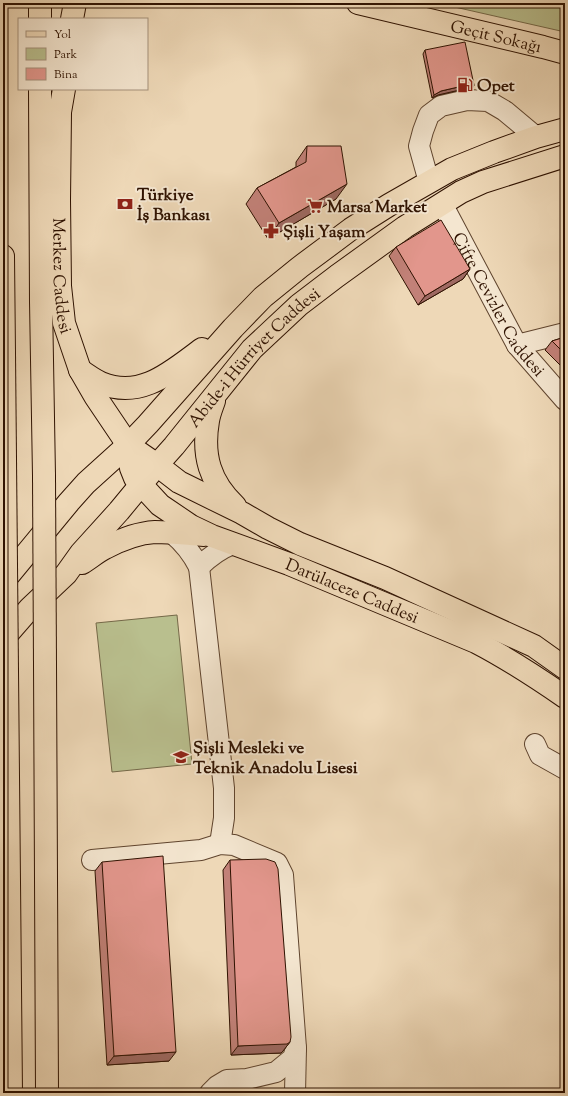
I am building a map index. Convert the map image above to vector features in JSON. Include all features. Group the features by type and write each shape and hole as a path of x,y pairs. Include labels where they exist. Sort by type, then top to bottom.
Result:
{"main road":[{"path":"40,3 40,18"},
{"name":"Geçit Sokağı","path":"358,3 565,53"},
{"path":"40,90 44,476 47,1093"},
{"name":"Merkez Caddesi","path":"64,90 60,120 59,200 60,286 64,323 80,370 99,403 128,445"},
{"name":"Abide-i Hürriyet Caddesi","path":"3,582 86,483 128,445 148,424 233,328 263,297 300,267 370,217 452,169 536,137 565,129"},
{"name":"Abide-i Hürriyet Caddesi","path":"3,638 30,608 66,574 80,554 174,446 252,349 299,305 405,227 461,192 483,182 565,156"},
{"path":"429,182 441,204"},
{"path":"3,256 11,1093"},
{"path":"80,370 102,384 116,387 125,388 150,384 164,377 233,328"},
{"path":"217,392 208,420 205,444 207,459 217,486 242,513"},
{"path":"119,511 123,491 128,445"},
{"name":"Darülaceze Caddesi","path":"128,445 179,482 242,513 268,528 300,544 385,578 534,646 565,668"},
{"name":"Darülaceze Caddesi","path":"128,445 131,468 135,478 160,505 191,526 212,536 289,564 476,642 522,668 565,697"},
{"path":"66,574 104,548 140,534 154,532 212,536"}],"street":[{"path":"429,182 419,146 429,115 440,106 467,100 488,101 505,111 536,137"},
{"name":"Çifte Cevizler Caddesi","path":"441,204 448,213 517,345 565,400"},
{"path":"517,345 565,333"},
{"path":"172,533 183,542 194,556 199,567 224,788 224,818 220,844"},
{"path":"199,567 210,557 233,544"},
{"path":"535,744 540,755 565,769"},
{"path":"92,860 201,850 220,844 234,845 277,863 283,875 296,1048 295,1093"},
{"path":"210,1093 217,1086 227,1080 247,1079 276,1072 293,1058 296,1048"}],"green space":[{"path":"437,3 565,3 565,32"},
{"path":"177,615 192,764 112,772 96,623"}],"building":[{"path":"465,42 474,85 467,85 441,91 434,95 425,50"},
{"path":"307,146 341,146 347,184 279,223 257,188 306,162"},
{"path":"441,220 470,269 425,296 396,247"},
{"path":"565,337 565,354 552,341"},
{"path":"163,856 176,1052 114,1056 102,862"},
{"path":"266,859 275,862 278,869 291,1037 290,1042 287,1044 238,1046 230,860"}],"place":[{"name":"Opet","path":"465,85"},
{"name":"Türkiye İş Bankası","path":"125,204"},
{"name":"Marsa Market","path":"315,206"},
{"name":"Şişli Yaşam","path":"271,231"},
{"name":"Şişli Mesleki ve Teknik Anadolu Lisesi","path":"181,757"}]}
